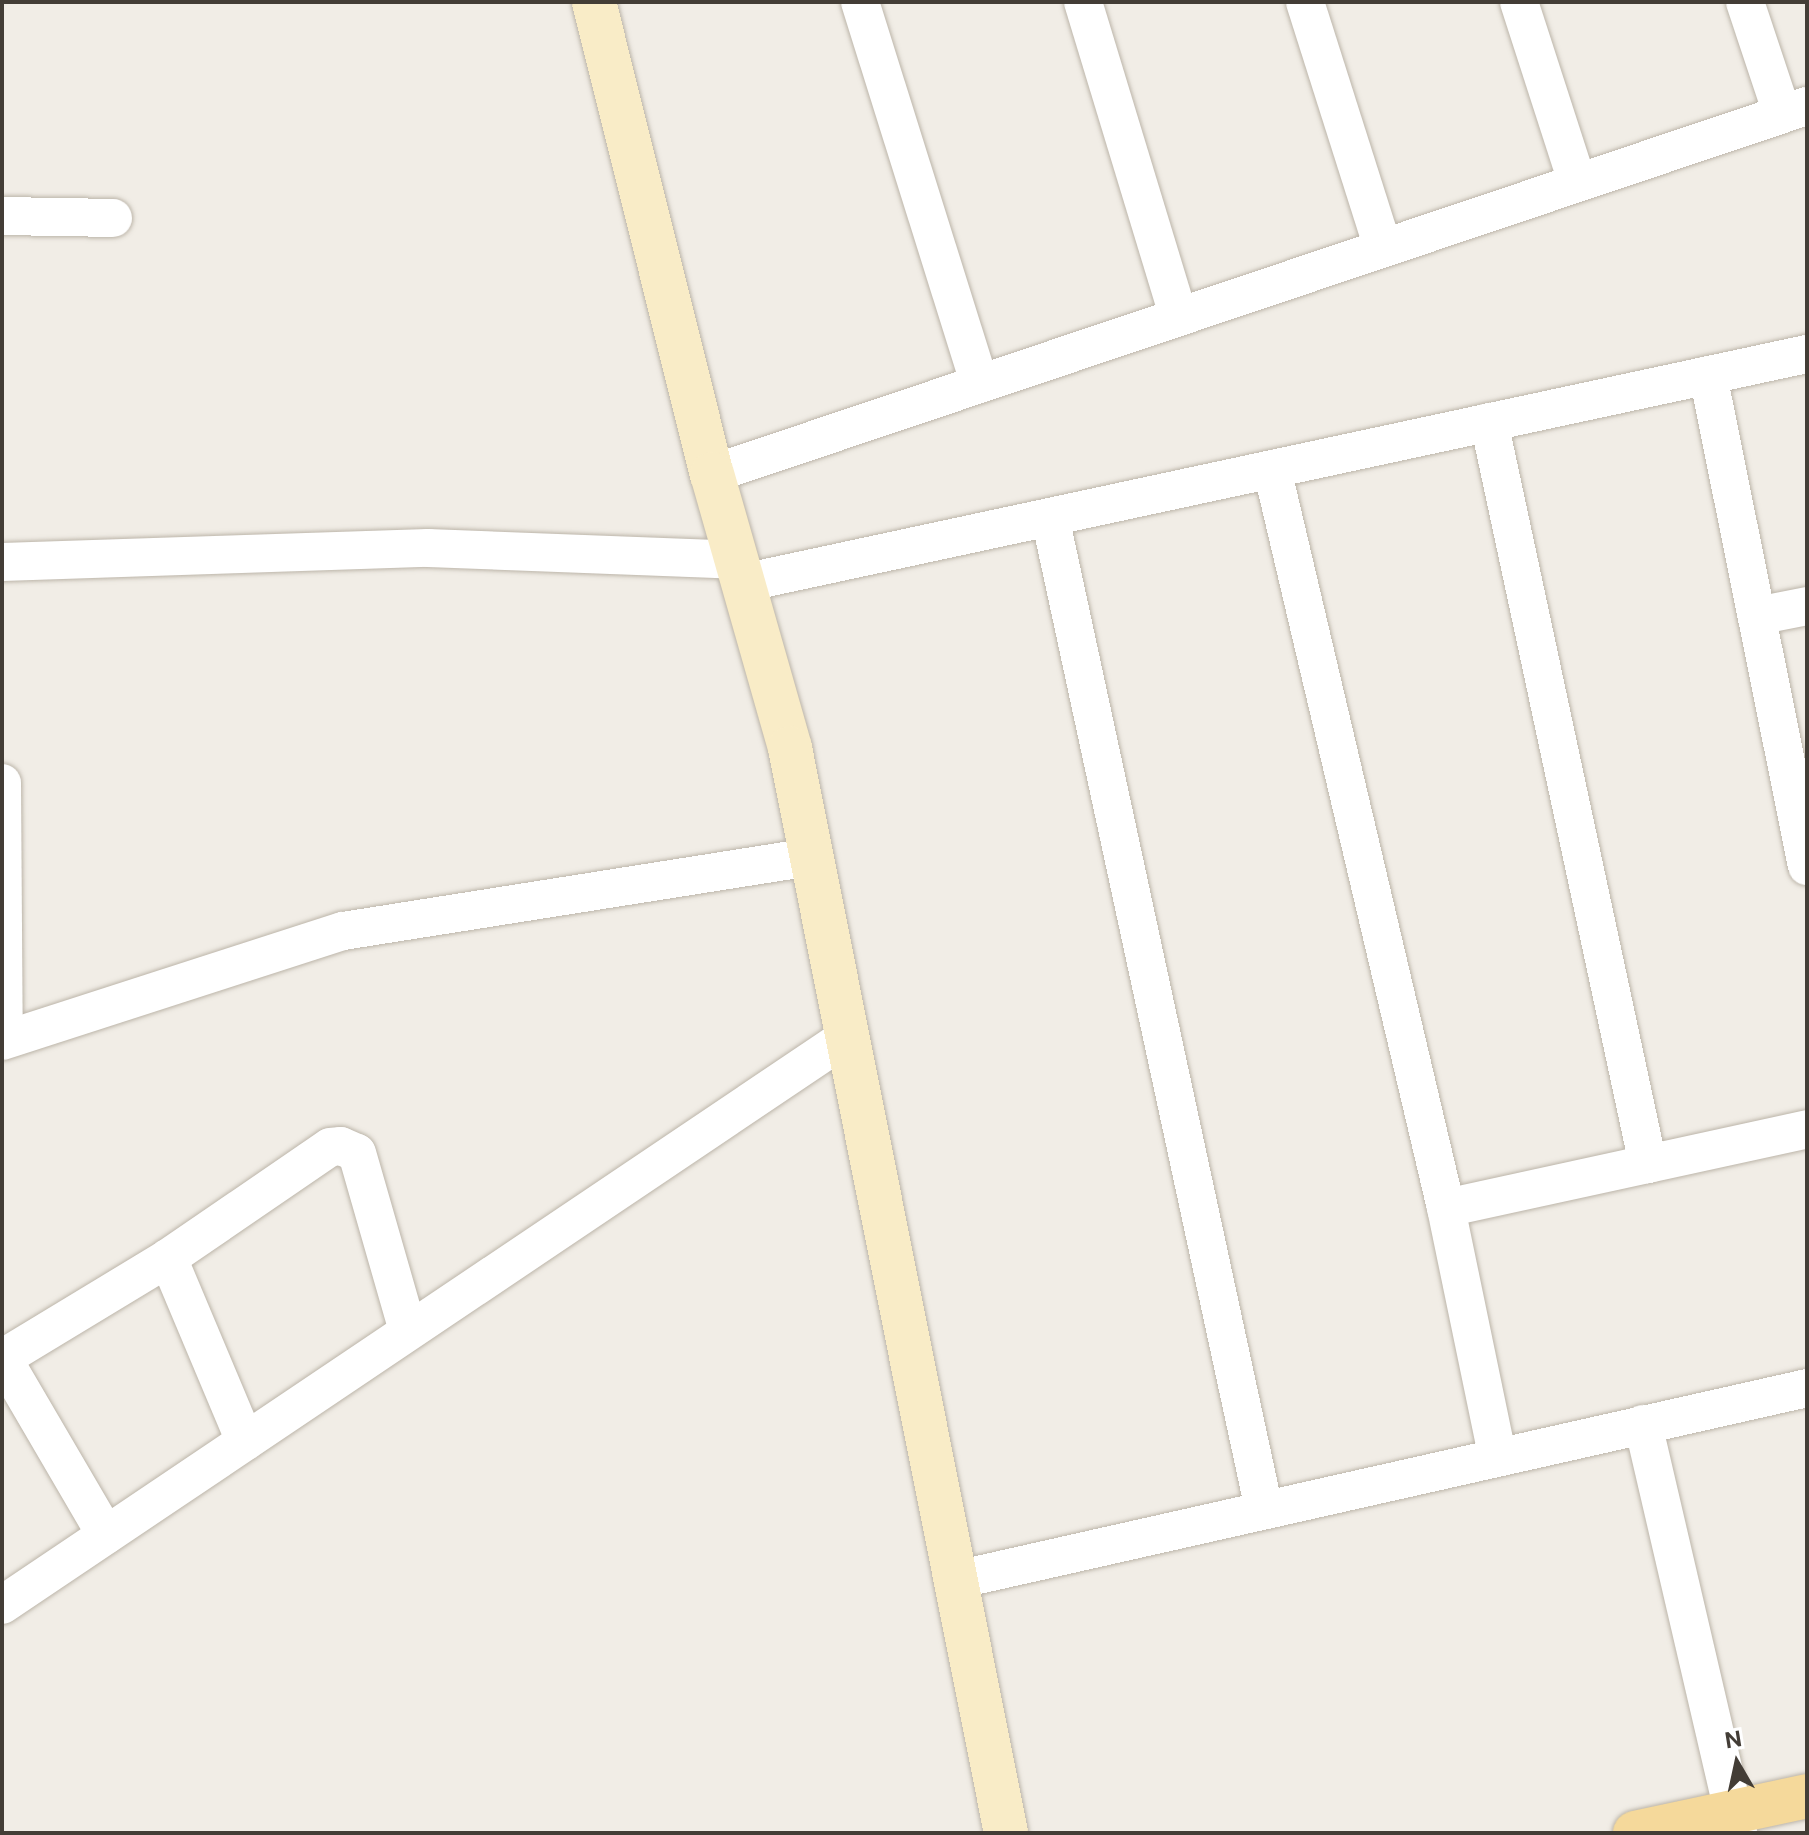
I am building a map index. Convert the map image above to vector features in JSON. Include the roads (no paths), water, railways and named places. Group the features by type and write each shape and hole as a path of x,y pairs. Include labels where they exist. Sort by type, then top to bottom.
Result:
{"main road":[{"path":"1635,1833 1736,1822 1807,1796"}],"street":[{"path":"594,2 712,474 790,748 1006,1833"},
{"path":"860,2 980,384"},
{"path":"1083,2 1179,317"},
{"path":"1305,2 1383,248"},
{"path":"1519,2 1577,182"},
{"path":"712,474 1794,110 1745,2"},
{"path":"2,216 113,218"},
{"path":"2,562 428,548 740,571 1050,517 1807,354"},
{"path":"1708,375 1807,866"},
{"path":"1489,422 1648,1164"},
{"path":"1272,469 1446,1208 1497,1455"},
{"path":"1050,517 1264,1509"},
{"path":"1757,616 1807,606"},
{"path":"2,783 3,1040 343,931 812,857"},
{"path":"2,1605 848,1036"},
{"path":"1446,1208 1807,1129"},
{"path":"106,1535 2,1358 168,1258 330,1147 349,1148 357,1153 408,1331"},
{"path":"168,1258 245,1441"},
{"path":"956,1580 1497,1455 1807,1388"},
{"path":"1643,1424 1736,1822"}]}
